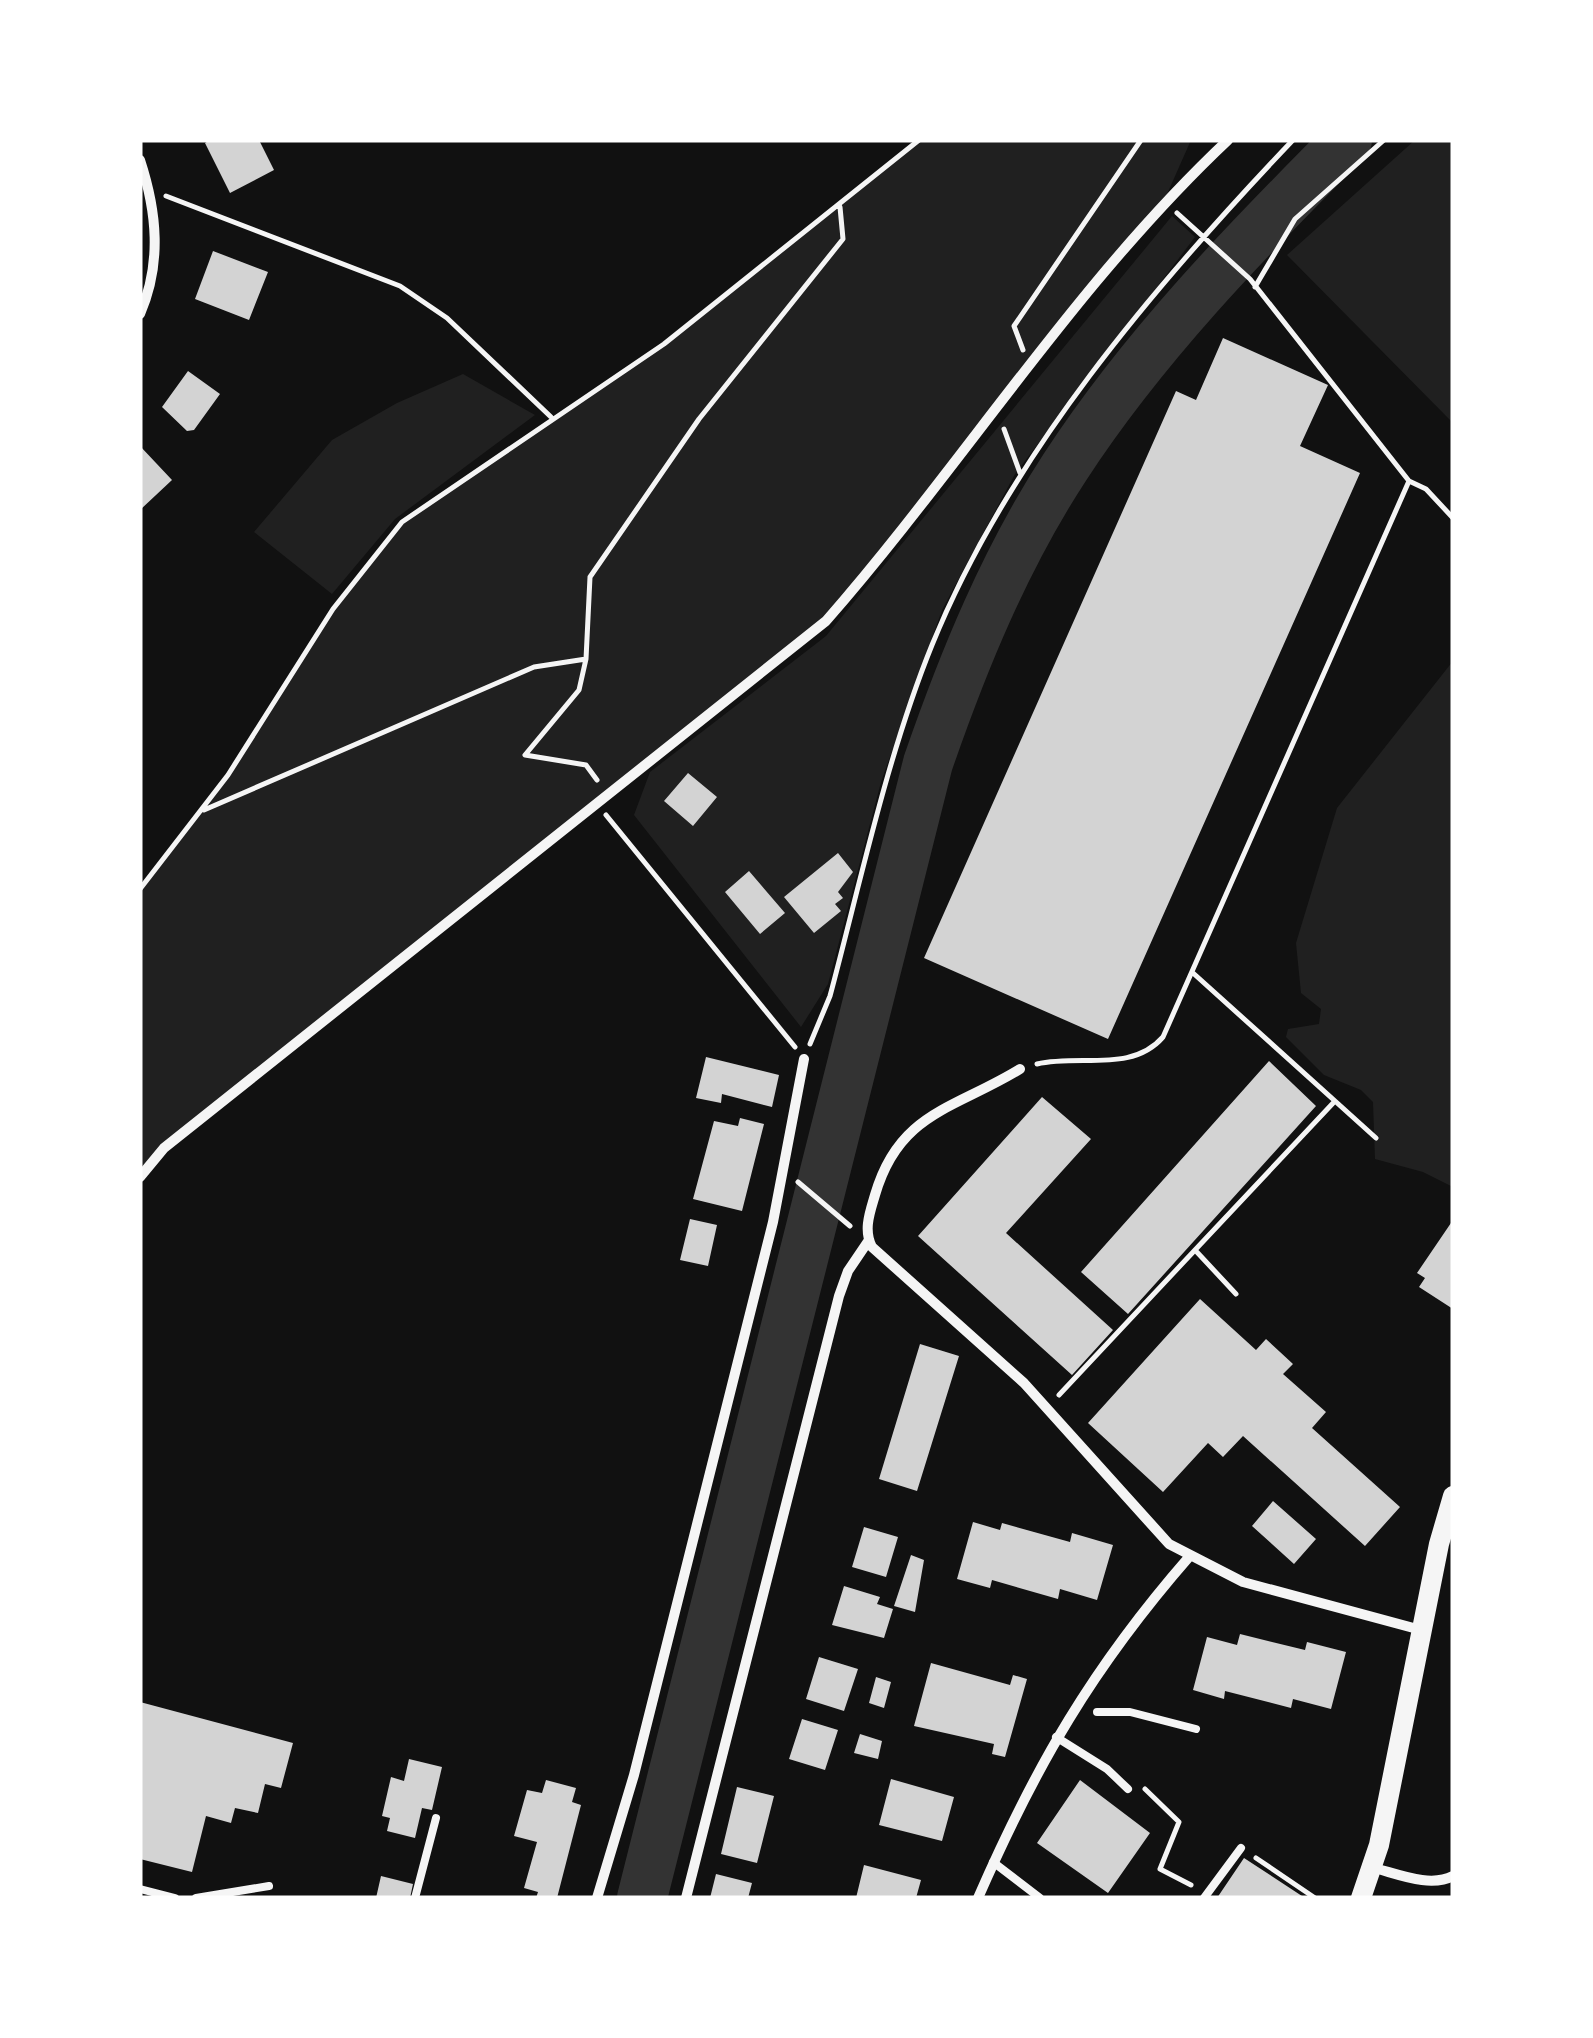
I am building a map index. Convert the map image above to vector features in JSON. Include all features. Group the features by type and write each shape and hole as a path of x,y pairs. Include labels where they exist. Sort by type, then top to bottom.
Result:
{"main road":[{"path":"1361,1898 1374,1868 1421,1630 1453,1496"}],"street":[{"path":"140,1177 164,1148 606,792 826,621 895,542 1032,358 1164,201 1228,140"},
{"path":"140,160 157,233 153,272 140,314"},
{"path":"597,1898 634,1775 787,1174 804,1059"},
{"path":"686,1898 839,1296 848,1271 869,1240 868,1220 880,1176 902,1138 932,1112 981,1093 1020,1069"},
{"path":"869,1240 1046,1408 1149,1525 1189,1557 1279,1594 1421,1630"},
{"path":"978,1898 1056,1737 1122,1638 1189,1557"},
{"path":"1374,1868 1441,1882 1453,1876"}],"lane":[{"path":"1097,1712 1130,1712 1196,1729"},
{"path":"1056,1737 1107,1769 1128,1789"},
{"path":"415,1898 436,1818"},
{"path":"1206,1895 1241,1848"},
{"path":"994,1862 1040,1898"},
{"path":"196,1898 269,1886"},
{"path":"140,1889 175,1898"}],"path":[{"path":"140,889 202,812 332,610 402,522 664,344 919,140"},
{"path":"1032,358 1018,346 1014,326 1141,140"},
{"path":"595,801 804,1059 830,996 932,644 1020,473 1206,238 1294,140"},
{"path":"1255,287 1295,219 1384,140"},
{"path":"1164,201 1250,279 1409,481 1426,489 1453,518"},
{"path":"187,204 400,286 427,301 551,418"},
{"path":"606,792 586,765 525,756 579,690 586,659 590,577 700,419 843,239 840,207"},
{"path":"995,408 1020,473"},
{"path":"1020,1069 1057,1060 1134,1058 1151,1050 1162,1037 1194,973 1409,481"},
{"path":"202,812 534,667 586,659"},
{"path":"1194,973 1376,1138"},
{"path":"1046,1408 1336,1101"},
{"path":"787,1174 845,1222"},
{"path":"1195,1250 1236,1294"},
{"path":"1140,1784 1179,1822 1160,1869 1206,1895"},
{"path":"1241,1848 1315,1898"}],"shaded area":[{"path":"919,140 1191,140 1164,201 826,621 164,1148 140,1177 140,889 228,775 333,609 402,522 664,344"},
{"path":"1415,140 1453,140 1453,423 1287,255"},
{"path":"1172,216 1195,237 1015,474 942,610 881,782 828,984 801,1027 634,815 650,772 826,636"},
{"path":"463,374 535,415 395,519 332,594 254,532 332,440 397,403"},
{"path":"1453,661 1453,1187 1423,1172 1375,1159 1373,1102 1361,1090 1324,1075 1286,1037 1288,1029 1319,1024 1321,1009 1301,993 1296,943 1337,808"}],"building":[{"path":"259,140 274,170 230,193 205,143"},
{"path":"213,251 268,272 249,320 195,299"},
{"path":"1223,338 1328,385 1300,446 1360,473 1108,1039 924,958 1176,391 1196,400"},
{"path":"188,371 220,394 194,430 187,431 162,407"},
{"path":"140,446 172,480 140,510"},
{"path":"688,773 717,797 693,826 664,801"},
{"path":"838,853 853,872 838,892 843,898 835,904 841,911 814,933 784,897"},
{"path":"749,871 785,913 760,934 725,892"},
{"path":"706,1057 779,1075 772,1107 722,1094 721,1103 696,1098"},
{"path":"1269,1061 1316,1106 1128,1314 1081,1272"},
{"path":"1042,1097 1091,1139 1006,1233 1113,1330 1072,1375 918,1236"},
{"path":"740,1118 764,1124 742,1211 693,1199 714,1121 738,1126"},
{"path":"690,1219 717,1225 708,1266 680,1260"},
{"path":"1453,1220 1453,1309 1419,1287 1425,1278 1417,1273"},
{"path":"1200,1299 1256,1350 1266,1339 1293,1364 1283,1374 1326,1412 1312,1428 1400,1507 1365,1546 1243,1436 1223,1457 1208,1443 1163,1492 1088,1423"},
{"path":"920,1344 959,1356 917,1491 879,1479"},
{"path":"1273,1501 1316,1539 1294,1564 1252,1526"},
{"path":"973,1522 1000,1530 1002,1523 1070,1542 1072,1533 1113,1545 1097,1600 1060,1589 1058,1599 992,1580 990,1588 957,1579"},
{"path":"864,1527 898,1537 886,1577 852,1567"},
{"path":"911,1555 924,1560 915,1612 894,1606"},
{"path":"844,1586 880,1597 877,1604 893,1609 884,1638 832,1625"},
{"path":"1240,1634 1305,1650 1307,1642 1346,1652 1331,1709 1293,1699 1291,1708 1225,1691 1224,1699 1193,1690 1207,1637 1237,1645"},
{"path":"819,1657 858,1669 844,1711 806,1699"},
{"path":"931,1663 1010,1685 1013,1675 1027,1679 1005,1757 992,1754 994,1744 914,1726"},
{"path":"876,1677 891,1682 884,1708 869,1703"},
{"path":"140,1702 293,1743 281,1788 265,1784 258,1813 235,1808 231,1823 206,1816 192,1872 140,1859"},
{"path":"802,1719 838,1730 825,1770 789,1759"},
{"path":"860,1734 882,1741 878,1759 854,1753"},
{"path":"409,1759 442,1767 432,1810 422,1808 415,1838 387,1831 390,1818 382,1816 391,1777 404,1781"},
{"path":"891,1779 954,1797 942,1841 879,1825"},
{"path":"546,1780 576,1788 572,1802 581,1805 557,1898 536,1898 538,1892 524,1888 537,1842 514,1836 527,1790 542,1793"},
{"path":"1080,1780 1150,1833 1108,1893 1037,1843"},
{"path":"737,1787 774,1796 757,1863 721,1854"},
{"path":"1244,1858 1305,1898 1217,1898"},
{"path":"864,1865 921,1880 916,1898 856,1898"},
{"path":"716,1874 752,1883 748,1898 710,1898"},
{"path":"381,1876 413,1884 410,1898 376,1898"}],"waterway":[{"path":"642,1898 928,763 971,648 1023,537 1095,423 1197,296 1347,140"}]}
